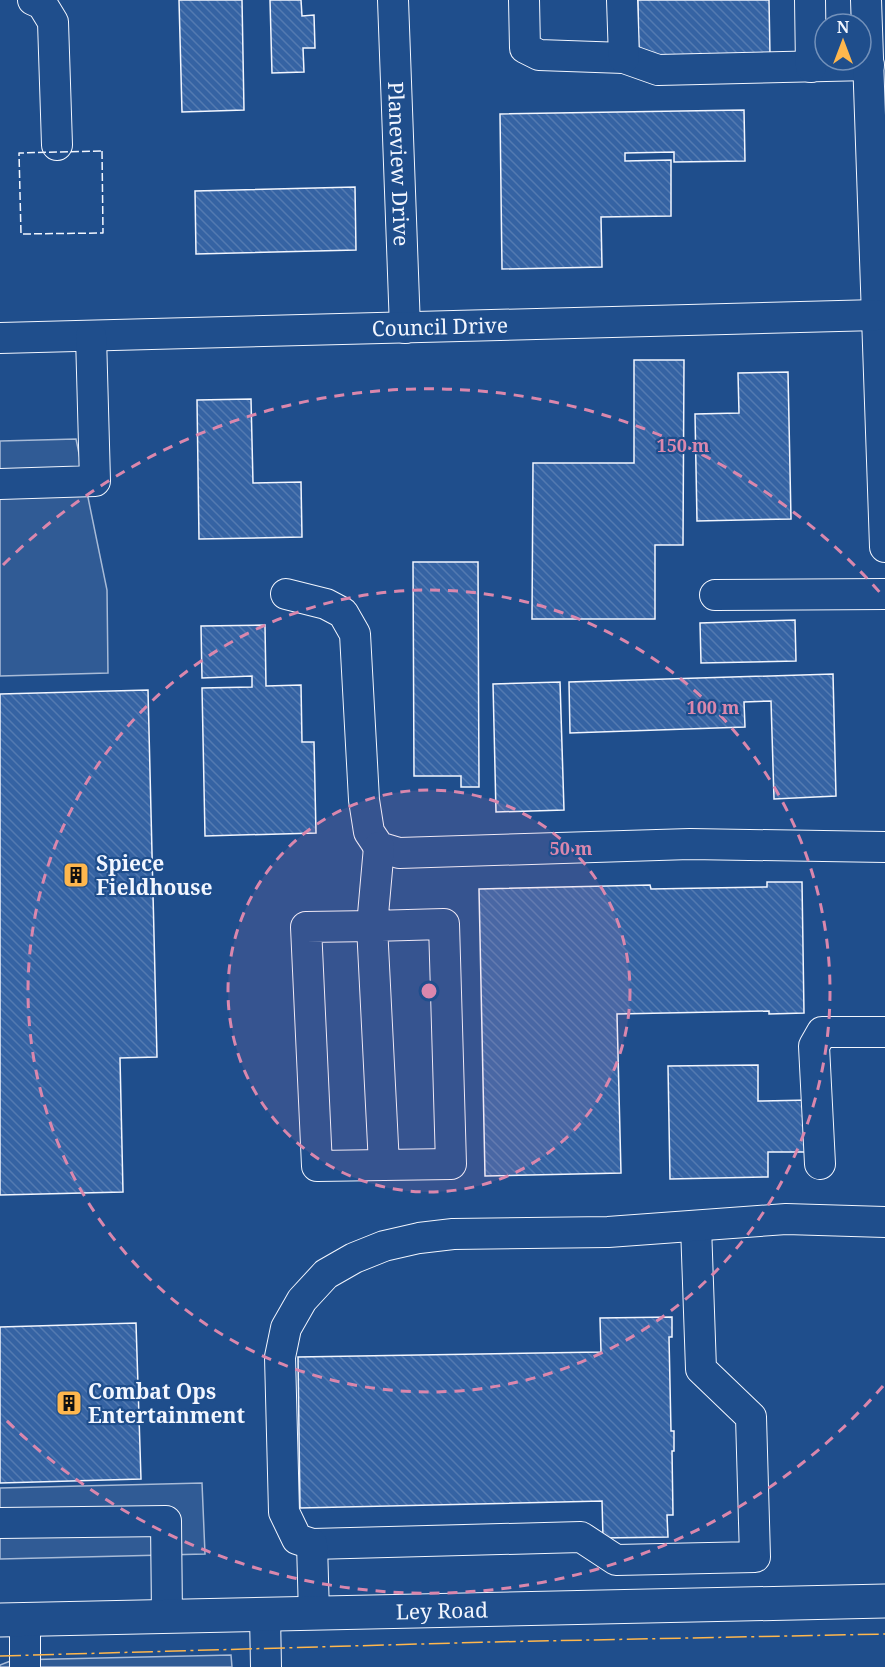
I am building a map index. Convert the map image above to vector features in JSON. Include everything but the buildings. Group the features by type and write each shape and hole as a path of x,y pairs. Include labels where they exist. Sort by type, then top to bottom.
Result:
{"main road":[{"name":"Ley Road","path":"13,1620 885,1602"}],"street":[{"path":"33,0 42,4 53,22 57,145"},
{"name":"Planeview Drive","path":"393,0 405,328"},
{"path":"524,0 525,48 539,55 624,58 658,70 811,67 810,0"},
{"path":"622,0 624,58"},
{"path":"869,72 885,547"},
{"name":"Council Drive","path":"0,338 877,315"},
{"path":"0,484 95,481 91,336"},
{"path":"286,594 326,604 343,613 355,634 364,800 369,832 379,847 372,926 384,1165"},
{"path":"715,595 885,594"},
{"path":"379,847 399,852 690,844 885,847"},
{"path":"444,924 452,1164 317,1166 306,927 372,926 444,924"},
{"path":"820,1164 814,1046 822,1032 885,1032"},
{"path":"696,1226 701,1370 751,1417 755,1557 616,1560 580,1538 312,1544 297,1539 284,1512 280,1357 286,1328 302,1300 326,1274 354,1258 384,1246 419,1238 508,1232 608,1232 786,1219 885,1222"},
{"path":"0,1523 166,1521 167,1617"},
{"path":"312,1544 314,1614"},
{"path":"265,1615 266,1667"},
{"path":"13,1620 26,1667"}],"shaded area":[{"path":"76,439 107,590 108,673 0,676 0,441"},
{"path":"202,1483 205,1554 0,1559 0,1488"},
{"path":"231,1655 232,1667 0,1667 13,1660"}],"fence":[{"path":"102,151 103,233 21,234 19,153 102,151"}],"power":[{"path":"0,1656 885,1634"}],"place":[{"name":"Spiece Fieldhouse","path":"76,875"},
{"name":"Combat Ops Entertainment","path":"69,1403"}]}
